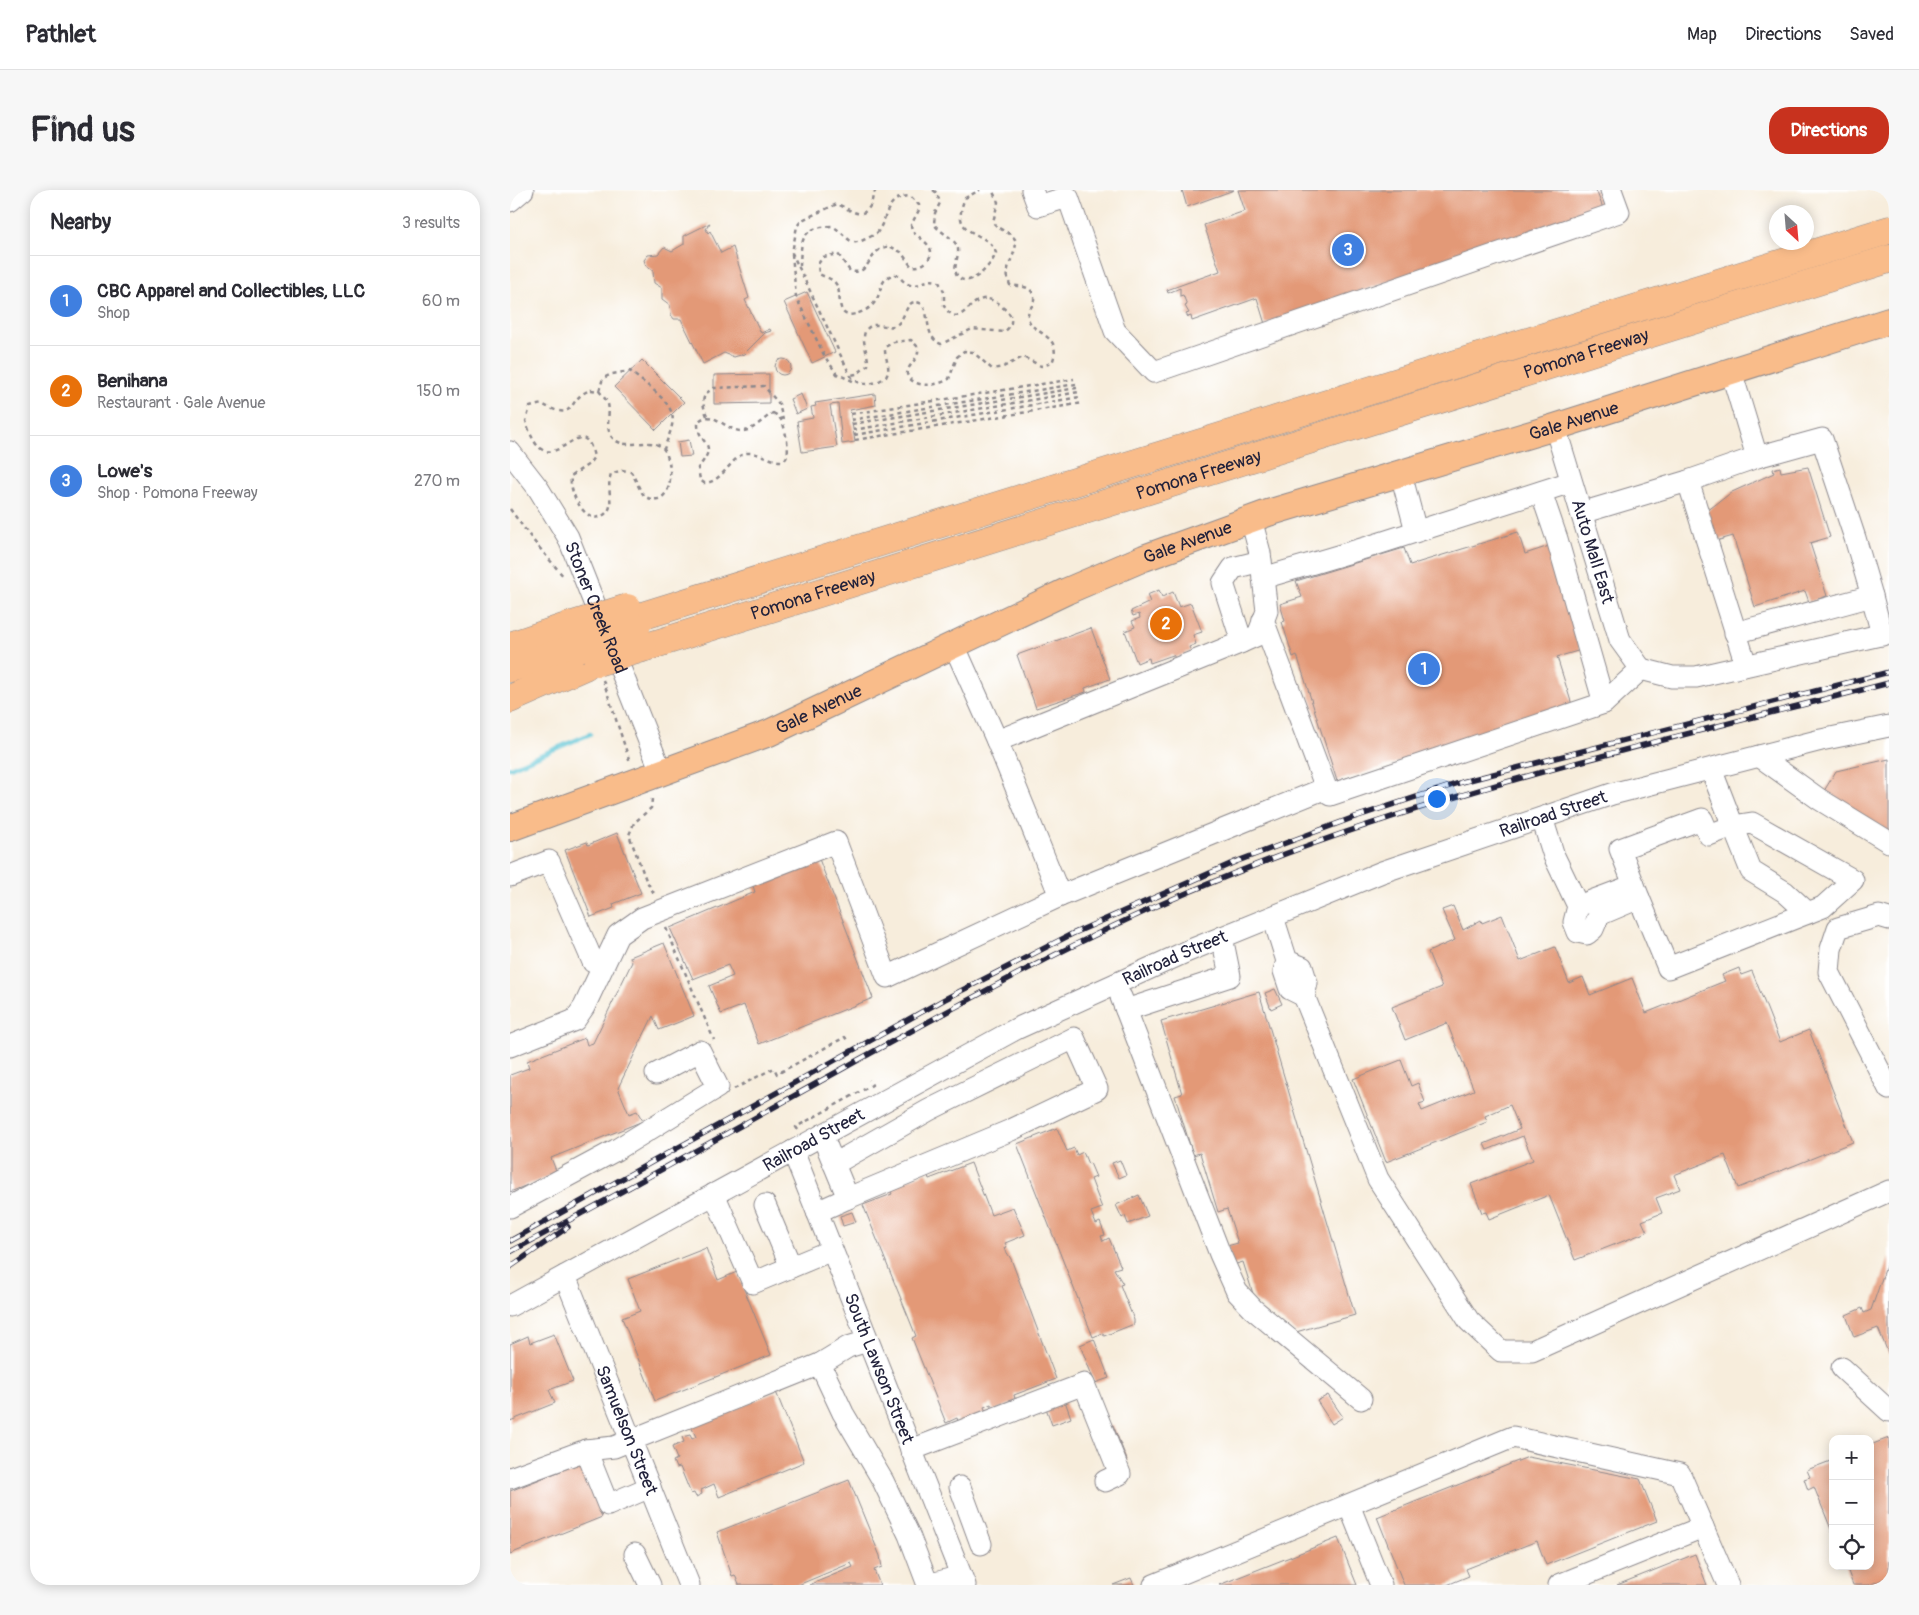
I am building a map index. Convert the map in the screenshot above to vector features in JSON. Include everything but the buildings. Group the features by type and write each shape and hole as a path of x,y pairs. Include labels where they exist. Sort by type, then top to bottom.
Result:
{"highway":[{"path":"1814,233 1889,210"},
{"path":"634,626 1889,230"},
{"path":"634,626 1889,239"},
{"name":"Pomona Freeway","path":"510,690 576,644 1769,248"},
{"name":"Pomona Freeway","path":"510,646 576,644 1889,259"},
{"path":"510,658 576,644"},
{"path":"510,668 576,644"},
{"path":"510,699 576,644"}],"main road":[{"name":"Gale Avenue","path":"510,828 770,733 1067,591 1144,558 1251,519 1555,428 1889,321"}],"street":[{"path":"510,201 523,190"},
{"path":"1032,190 1038,206 1077,193 1115,331 1154,372 1619,212 1611,190"},
{"path":"1731,371 1757,457"},
{"name":"Auto Mall East","path":"1555,428 1620,640 1641,669"},
{"path":"1263,620 1330,795 1604,704 1641,669 1672,677 1696,677 1886,634 1822,439 1757,457 1688,482 1581,513"},
{"name":"Stoner Creek Road","path":"510,452 538,488 568,537 662,774"},
{"path":"1400,474 1416,531"},
{"path":"1242,642 1223,583 1233,568 1262,569 1416,531 1571,482"},
{"path":"1688,482 1746,665"},
{"path":"1541,492 1557,539 1604,704"},
{"path":"998,741 1258,635 1266,611 1262,569 1251,519"},
{"path":"1735,633 1872,596"},
{"path":"954,645 998,741 1060,896"},
{"name":"Railroad Street","path":"510,1306 1016,1029 1222,937 1382,872 1612,794 1822,740 1889,726"},
{"path":"1759,756 1820,799 1889,842"},
{"path":"1711,769 1751,870 1785,892 1808,912"},
{"path":"510,1046 575,1020 584,1007 618,935 642,918 836,842 887,977 1060,896 1326,788"},
{"path":"1542,818 1554,856 1578,906 1574,922 1578,932 1587,934 1593,929 1599,915 1636,891"},
{"path":"1702,819 1709,835 1733,826 1752,823 1853,880 1823,907 1668,968 1620,849 1702,819"},
{"path":"510,876 549,861 593,962 603,966"},
{"path":"1578,906 1636,891"},
{"path":"1889,919 1879,916 1838,928 1831,949 1829,972 1889,1089"},
{"path":"1273,917 1287,961 1284,970 1290,989 1304,996 1378,1179 1469,1321 1501,1351 1532,1351 1889,1191"},
{"path":"1126,1010 1230,976 1222,937"},
{"path":"1116,984 1220,1254 1237,1292 1253,1309 1361,1399"},
{"path":"1055,1012 1069,1041"},
{"path":"817,1212 1011,1130 1097,1089 1074,1038 929,1110 834,1164"},
{"path":"510,1207 616,1150 718,1087 700,1052 656,1074"},
{"path":"822,1135 848,1198"},
{"name":"South Lawson Street","path":"792,1151 963,1581"},
{"path":"714,1194 753,1283 832,1250"},
{"path":"765,1204 791,1267"},
{"name":"Samuelson Street","path":"565,1276 689,1585"},
{"path":"510,1478 586,1450 614,1447 820,1364 848,1348 868,1341"},
{"path":"820,1364 843,1413 883,1481 909,1535 928,1585 963,1581"},
{"path":"1842,1368 1889,1411"},
{"path":"911,1450 1084,1384 1120,1474 1105,1481"},
{"path":"1154,1585 1513,1437 1680,1474 1728,1585"},
{"path":"586,1450 608,1505 650,1487"},
{"path":"960,1486 981,1544"},
{"path":"1349,1505 1382,1585"},
{"path":"1559,1585 1704,1528"},
{"path":"635,1554 650,1585"}],"path":[{"path":"876,190 871,204 863,212 850,212 837,204 802,220 797,226 792,253 796,297 825,357 837,374 855,382 872,384 886,377 889,370 885,347 894,342 911,340 918,347 918,356 907,374 912,382 918,384 944,382 949,379 957,357 964,351 973,352 992,369 1003,367 1023,357 1042,366 1052,363 1055,356 1050,339 1035,328 1028,318 1035,300 1033,294 1026,287 1010,285 1008,280 1006,274 1016,241 1010,234 999,230 993,222 998,202 992,190"},
{"path":"933,190 937,193 940,203 935,213 934,224 957,245 956,270 961,279 965,280 974,278 991,263 996,253 991,244 965,229 961,222 965,198 980,190"},
{"path":"800,266 801,244 809,231 815,227 832,226 846,240 858,242 877,233 889,204 904,196 910,196 919,205 920,210 911,225 912,231 927,242 930,248 928,260 922,265 911,266 901,252 890,246 877,251 862,271 855,272 850,271 838,254 831,253 823,257 818,264 819,274 833,280 837,285 840,309 845,314 860,313 875,302 882,282 893,275 898,275 910,286 918,286 929,280 939,282 944,292 944,306 952,314 959,315 964,313 975,303 986,297 993,299 1012,319 1011,325 1004,332 972,329 941,344 935,342 930,333 926,310 922,304 913,302 908,305 897,324 893,326 876,324 865,332 864,340 868,365 857,374 850,375"},
{"path":"792,253 855,382"},
{"path":"599,391 583,392 566,412 556,412 542,404 530,407 527,413 526,421 529,431 539,449 544,453 558,450 574,439 582,438 592,449 594,457 589,464 572,476 570,483 571,492 583,512 592,516 600,516 608,511 611,503 607,483 611,474 622,470 631,472 642,494 654,500 663,497 668,491 670,484 667,457 664,449 672,423 672,414 664,401 630,372 612,374 602,378 599,391 609,406 608,424 613,439 620,443 631,445 650,443 664,449"},
{"path":"850,414 1074,379"},
{"path":"851,420 1076,384"},
{"path":"707,417 702,403 703,396 707,391 714,388 764,386 779,404 790,450 788,456 782,460 772,461 753,452 745,453 714,480 704,483 697,475 698,468 708,455 709,449 698,429 698,422 711,416 735,430 744,431 773,413 783,422"},
{"path":"852,424 1077,388"},
{"path":"853,430 1079,392"},
{"path":"854,434 1080,397"},
{"path":"854,440 1083,403"},
{"path":"652,798 651,808 629,829 629,835 646,880 658,900"},
{"path":"662,919 715,1044"},
{"path":"734,1089 774,1068 777,1074 845,1037 847,1040"}],"waterway":[{"path":"510,768 590,734"}],"railway":[{"path":"510,1241 945,999 1072,934 1235,862 1352,818 1462,782 1889,672"},
{"path":"510,1252 982,993 1064,950 1189,892 1274,858 1360,827 1447,800 1623,750 1889,683"},
{"path":"510,1267 568,1227"}],"place":[{"name":"Lowe's","path":"1348,250"},
{"name":"Benihana","path":"1166,624"},
{"name":"CBC Apparel and Collectibles, LLC","path":"1424,669"}]}
